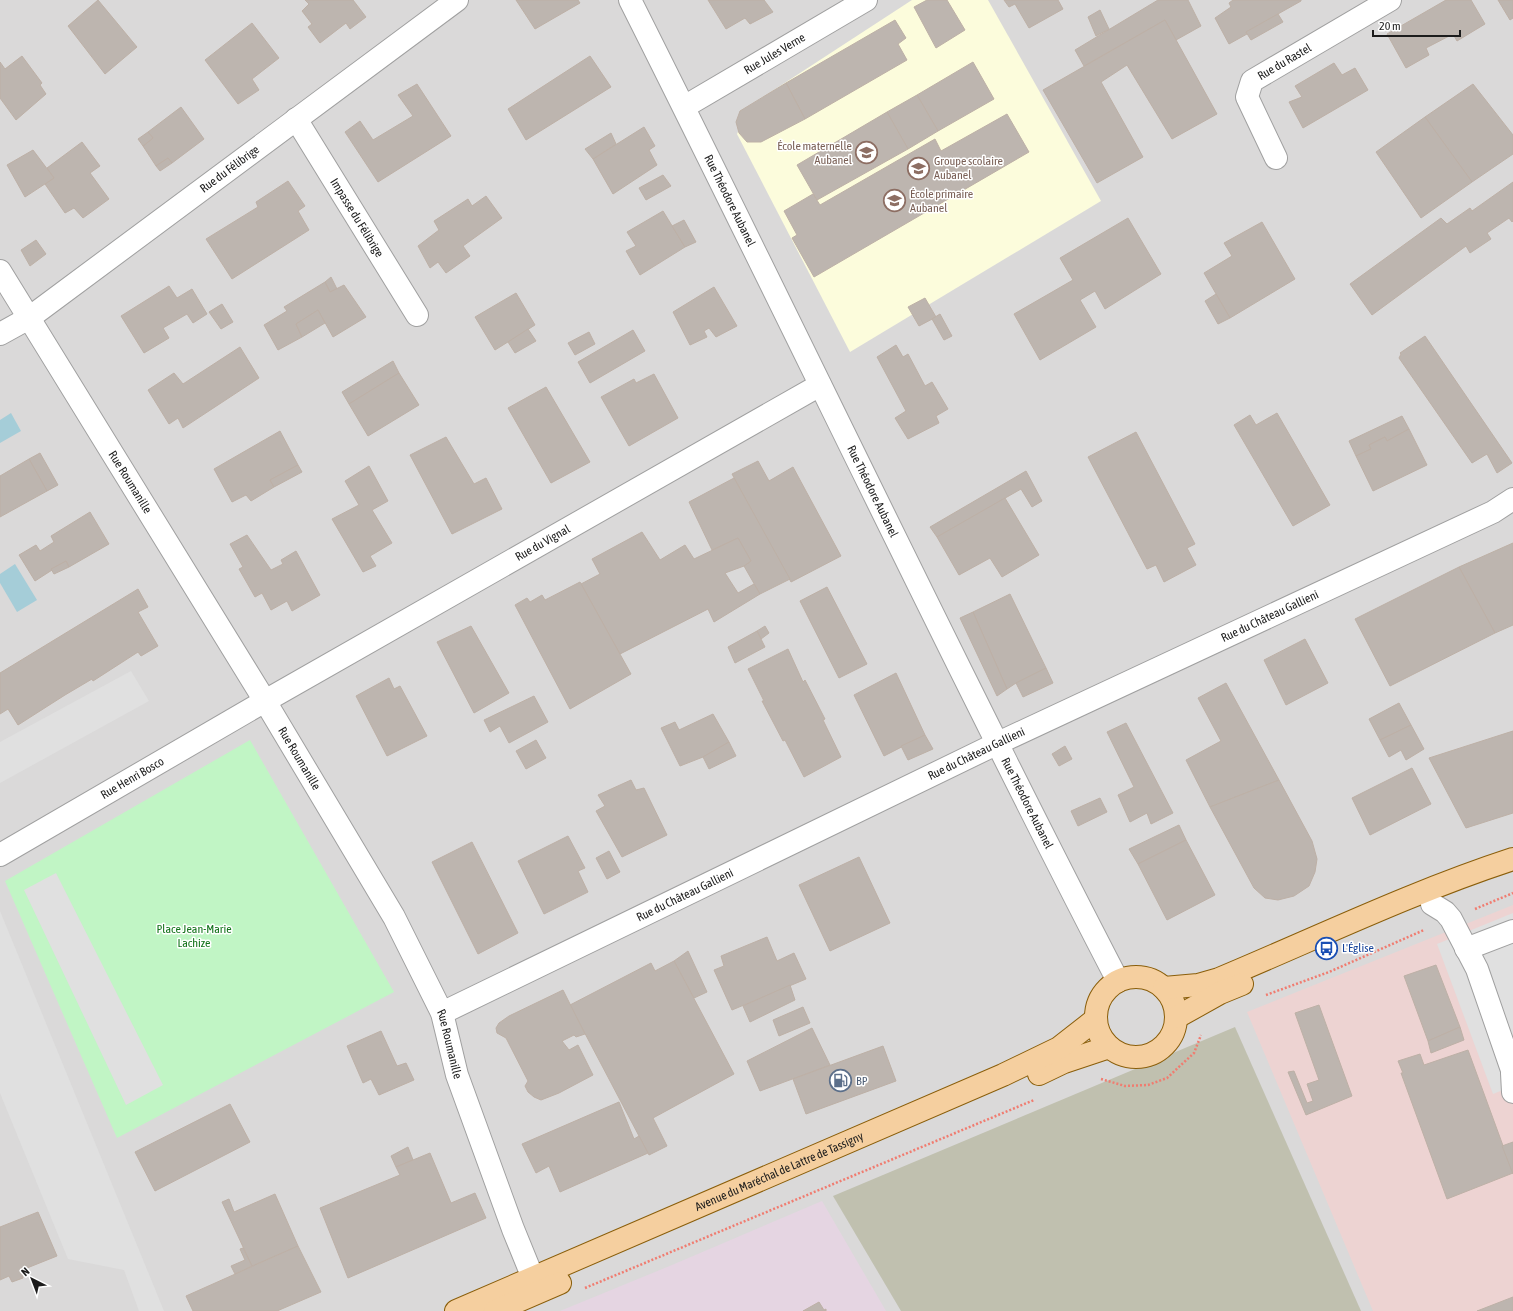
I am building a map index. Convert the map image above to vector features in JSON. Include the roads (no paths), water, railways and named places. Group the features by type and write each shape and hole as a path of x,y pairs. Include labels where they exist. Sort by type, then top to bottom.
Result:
{"main road":[{"path":"1164,988 1198,985 1219,979 1376,910 1513,859"},
{"path":"1177,1017 1220,993 1382,923 1513,873"},
{"path":"1134,977 1150,980 1164,988 1173,1002 1177,1017 1174,1032 1165,1046 1152,1054 1138,1058 1122,1055 1109,1047 1102,1039 1098,1030 1096,1019 1098,1004 1106,991 1118,981 1134,977"},
{"name":"Avenue du Maréchal de Lattre de Tassigny","path":"456,1311 1003,1075 1059,1048 1096,1019"},
{"name":"Avenue du Maréchal de Lattre de Tassigny","path":"495,1311 1064,1062 1109,1047"}],"street":[{"name":"Rue du Félibrige","path":"0,334 29,318 456,0"},
{"name":"Rue Théodore Aubanel","path":"630,0 684,107 996,744 1118,981"},
{"name":"Rue Jules Verne","path":"684,107 866,0"},
{"name":"Rue du Rastel","path":"1276,158 1247,97 1252,81 1390,0"},
{"name":"Impasse du Félibrige","path":"296,119 417,315"},
{"name":"Rue Roumanille","path":"0,271 265,701 394,917 442,1012 457,1074 513,1229 533,1278"},
{"name":"Rue du Vignal","path":"265,701 820,385"},
{"name":"Rue du Château Gallieni","path":"442,1012 996,744 1493,512 1513,499"},
{"name":"Rue Henri Bosco","path":"0,855 265,701"},
{"path":"1432,904 1445,912 1451,919 1477,969 1513,1079"},
{"path":"1466,949 1513,931"}],"water":[{"path":"11,413 21,431 0,443 0,420"},
{"path":"15,564 37,600 17,612 0,583 0,574"}],"place":[{"name":"École maternelle Aubanel","path":"867,153"},
{"name":"Groupe scolaire Aubanel","path":"918,168"},
{"name":"École primaire Aubanel","path":"895,201"},
{"name":"L'Église","path":"1326,948"},
{"name":"BP","path":"841,1081"}],"park label":[{"name":"Place Jean-Marie Lachize","path":"194,936"}]}
